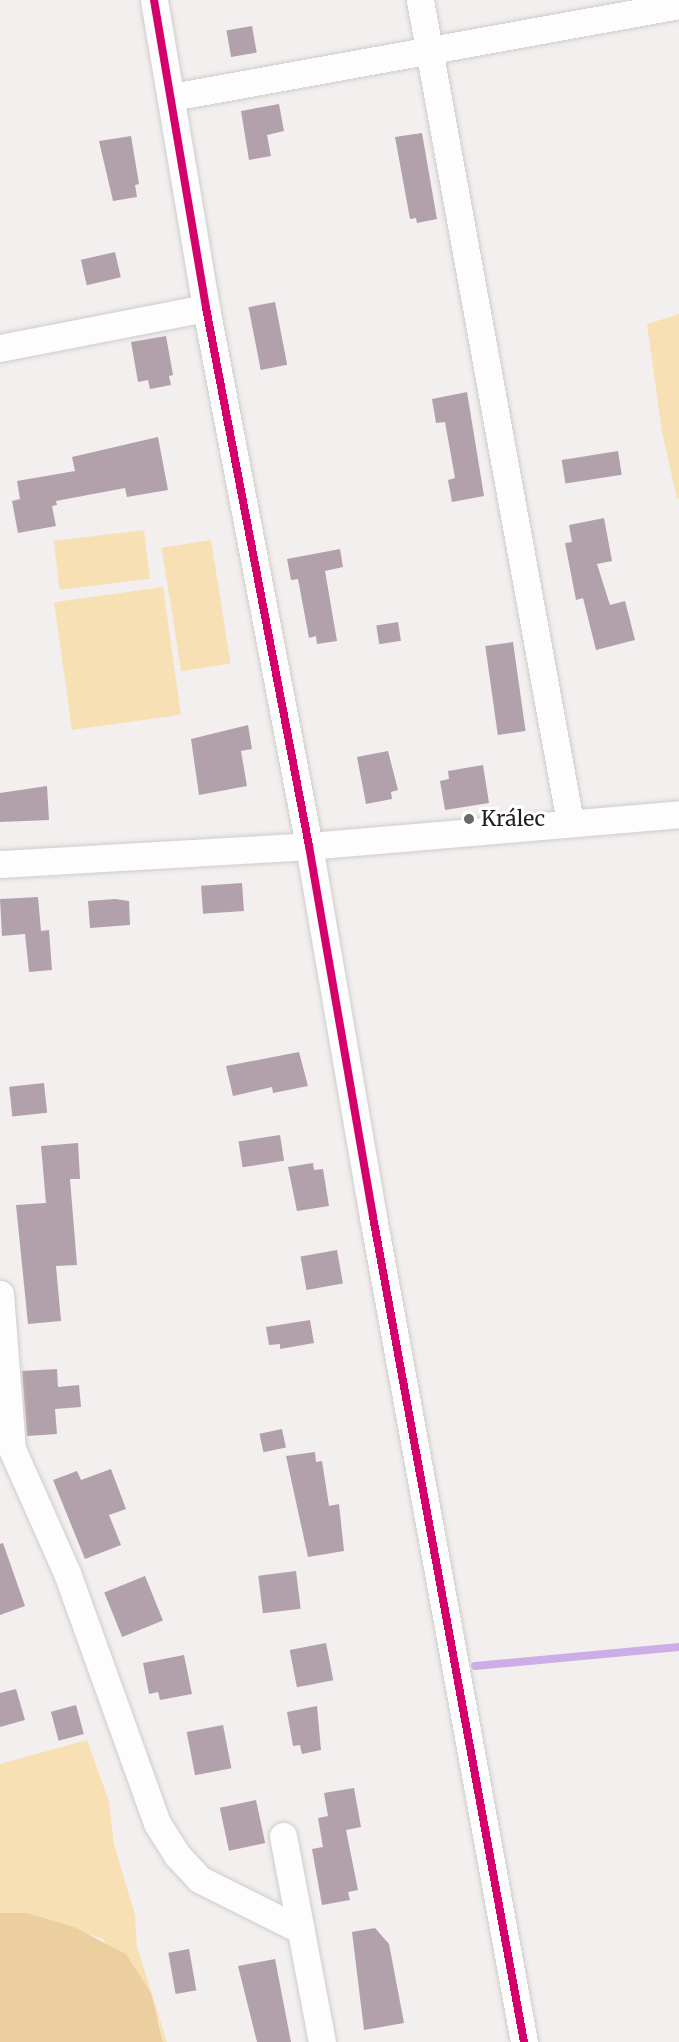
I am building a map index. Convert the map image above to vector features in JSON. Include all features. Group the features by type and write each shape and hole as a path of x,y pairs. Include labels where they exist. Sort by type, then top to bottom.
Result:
{"street":[{"path":"154,0 206,308 309,846 373,1217 524,2042"},
{"path":"420,0 570,822"},
{"path":"172,97 679,5"},
{"path":"0,348 206,308"},
{"path":"0,864 309,846 679,814"},
{"path":"0,1294 12,1449 67,1573 157,1823 177,1855 198,1879 301,1930"},
{"path":"283,1836 322,2042"}],"shaded area":[{"path":"679,314 679,499 677,499 662,432 647,324"},
{"path":"144,530 150,579 60,590 54,541"},
{"path":"211,540 231,663 181,671 162,548"},
{"path":"163,587 181,715 72,730 54,602"},
{"path":"87,1740 109,1801 114,1844 135,1915 137,1947 167,2042 163,2042 159,2021 103,1939 27,1913 0,1913 0,1764"},
{"path":"0,1913 27,1913 74,1927 126,1954 151,1993 163,2042 0,2042"}],"building":[{"path":"252,26 257,53 231,57 226,31"},
{"path":"279,104 284,131 267,135 271,156 249,160 241,111"},
{"path":"422,133 437,219 417,223 416,218 410,219 395,137"},
{"path":"131,136 139,184 135,185 137,197 113,201 99,141"},
{"path":"115,252 121,277 87,285 81,260"},
{"path":"275,302 287,365 261,370 248,307"},
{"path":"166,336 173,375 169,376 171,385 150,389 148,380 138,382 131,342"},
{"path":"467,392 484,496 452,502 448,480 455,478 445,422 436,423 432,399"},
{"path":"158,437 168,490 127,497 125,488 56,501 57,505 52,506 56,526 18,533 12,501 20,499 17,481 75,471 72,457"},
{"path":"618,451 622,475 565,484 562,460"},
{"path":"604,518 612,561 597,564 610,605 625,601 635,640 596,650 583,598 576,600 565,543 572,542 569,525"},
{"path":"340,549 343,567 325,571 337,641 317,644 316,636 309,638 298,579 291,580 287,559"},
{"path":"398,622 401,641 379,644 376,625"},
{"path":"513,642 526,731 498,735 485,646"},
{"path":"248,725 252,749 241,751 247,786 199,795 191,739"},
{"path":"388,751 398,790 391,792 392,799 366,804 357,757"},
{"path":"483,765 489,803 445,810 440,781 449,779 448,771"},
{"path":"47,786 49,820 0,822 0,793"},
{"path":"242,883 244,911 203,914 201,886"},
{"path":"38,897 41,931 49,930 52,970 29,972 25,934 2,936 0,899"},
{"path":"115,899 129,901 130,925 90,928 88,901"},
{"path":"299,1052 308,1086 273,1093 272,1087 233,1096 226,1066"},
{"path":"44,1083 47,1113 12,1116 9,1087"},
{"path":"280,1135 284,1161 243,1167 239,1142"},
{"path":"78,1143 80,1179 70,1179 77,1265 56,1266 61,1321 28,1324 16,1205 46,1203 41,1146"},
{"path":"313,1163 314,1170 323,1169 329,1206 297,1211 288,1167"},
{"path":"337,1250 343,1283 306,1290 301,1256"},
{"path":"310,1320 314,1343 280,1349 280,1344 269,1345 266,1327"},
{"path":"57,1369 58,1387 79,1385 81,1407 55,1409 57,1434 27,1436 22,1371"},
{"path":"282,1429 286,1448 263,1452 260,1434"},
{"path":"315,1452 316,1462 322,1461 329,1506 339,1504 344,1551 308,1557 286,1456"},
{"path":"111,1469 126,1509 109,1515 121,1545 85,1559 53,1480 77,1471 81,1480"},
{"path":"3,1543 25,1606 0,1615 0,1544"},
{"path":"296,1571 301,1609 263,1613 258,1576"},
{"path":"145,1576 163,1621 122,1637 104,1592"},
{"path":"326,1643 333,1680 297,1687 290,1650"},
{"path":"184,1655 192,1694 160,1700 158,1692 149,1694 143,1663"},
{"path":"16,1689 25,1720 0,1727 0,1693"},
{"path":"76,1705 84,1734 59,1741 51,1712"},
{"path":"317,1706 321,1750 302,1754 300,1745 293,1746 287,1712"},
{"path":"223,1725 231,1768 195,1775 187,1732"},
{"path":"354,1788 361,1827 346,1830 358,1890 348,1892 350,1900 322,1905 312,1849 323,1847 318,1818 328,1816 324,1793"},
{"path":"256,1800 265,1843 229,1851 220,1808"},
{"path":"375,1928 389,1944 404,2023 364,2030 352,1932"},
{"path":"189,1949 196,1990 176,1994 168,1953"},
{"path":"275,1959 291,2042 257,2042 238,1966"}],"waterway":[{"path":"475,1666 679,1647"}],"cycle path":[{"path":"154,0 206,308 309,846 373,1217 524,2042"}],"place":[{"name":"Králec","path":"469,819"}]}
